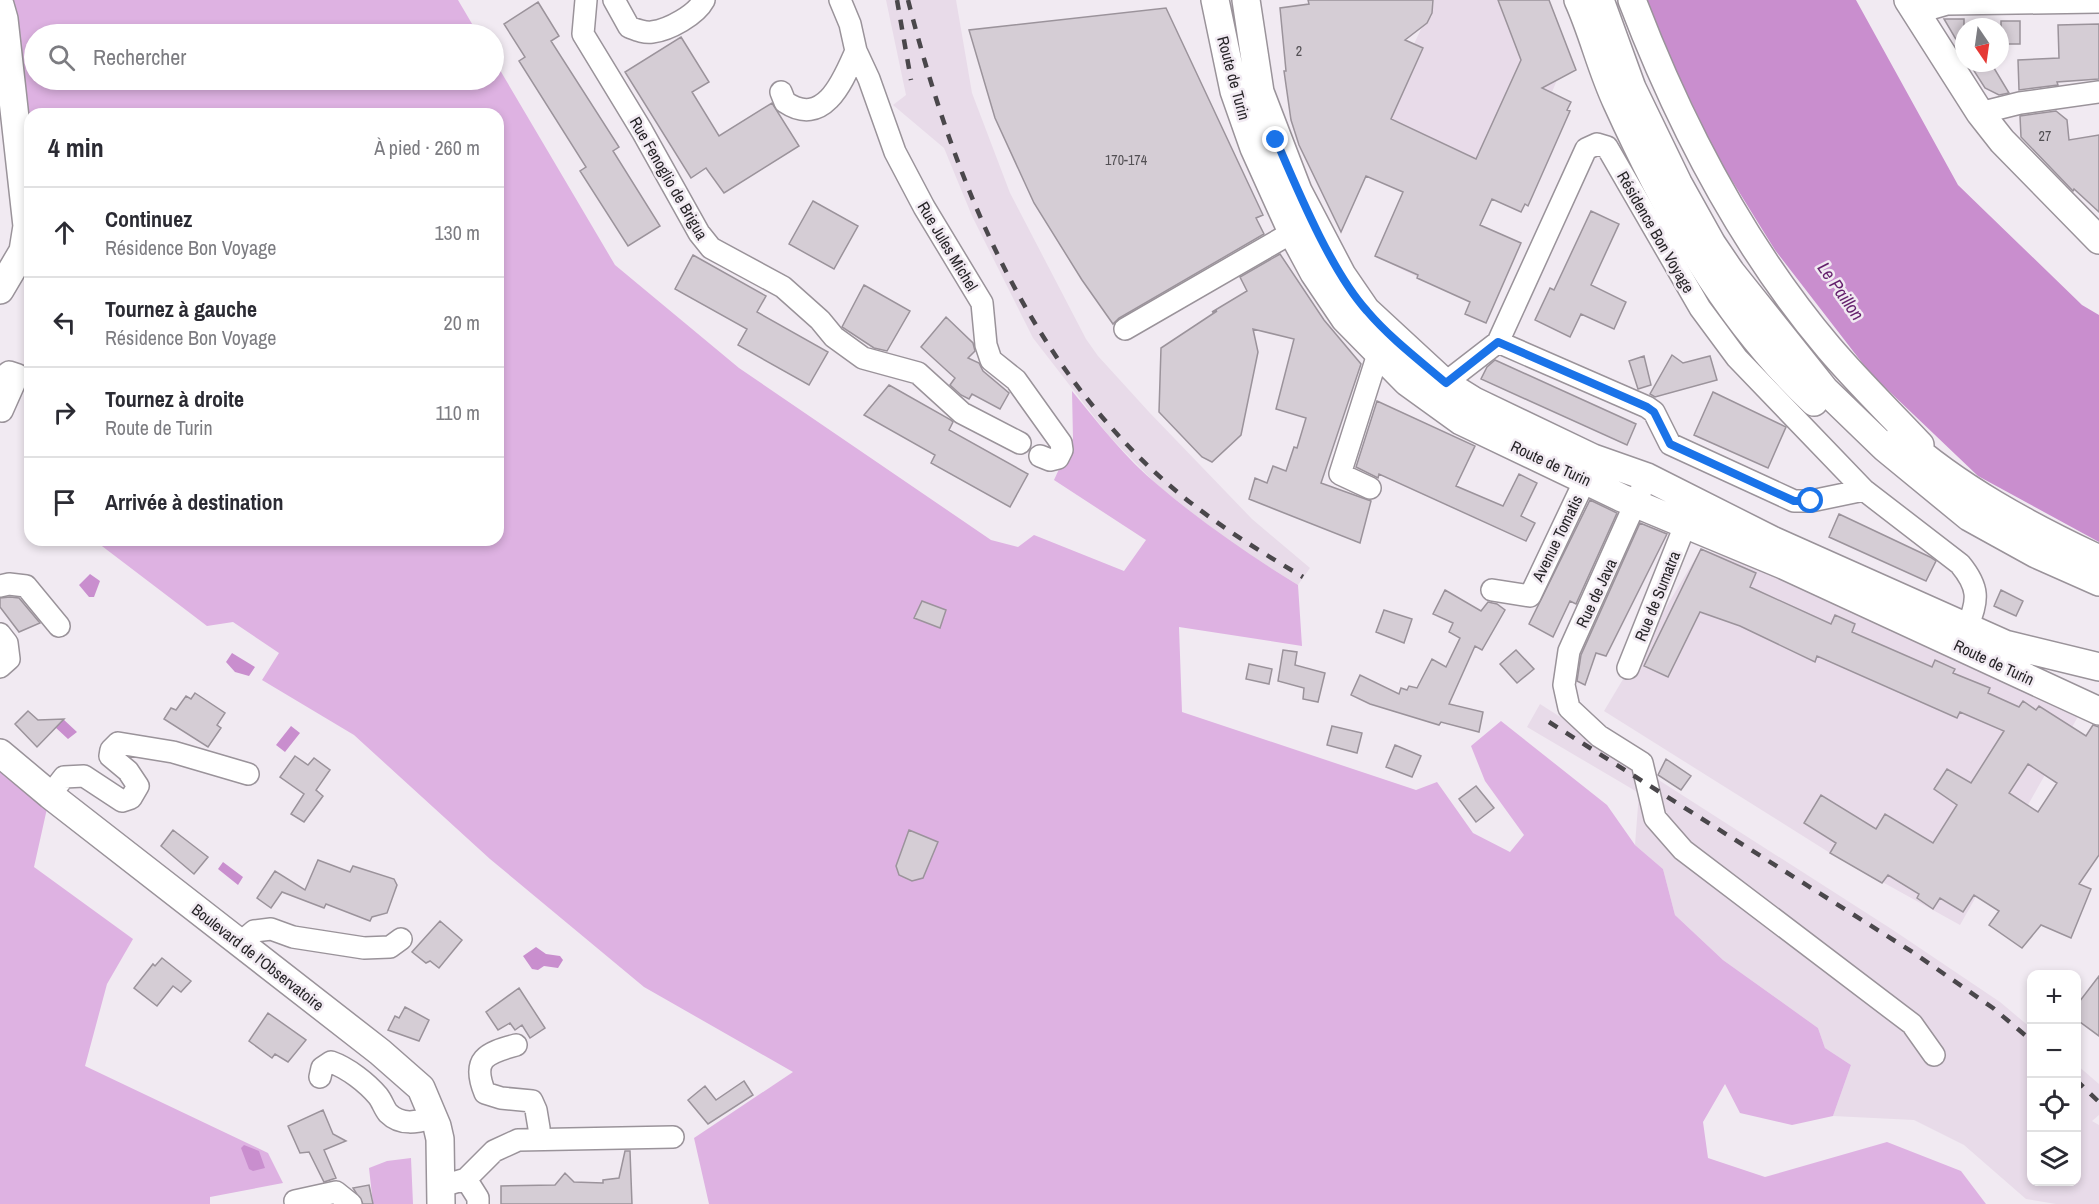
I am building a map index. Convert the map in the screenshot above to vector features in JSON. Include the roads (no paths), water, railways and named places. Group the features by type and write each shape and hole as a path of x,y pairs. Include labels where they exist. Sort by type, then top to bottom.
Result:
{"main road":[{"name":"Route de Turin","path":"1246,0 1260,92 1302,226 1314,273 1345,319 1407,382 1461,421 1637,504 1686,523 2015,670 2099,711"},
{"path":"1578,0 1615,100 1660,192 1713,283 1755,339 1811,400 1878,460 1969,517 2036,554 2099,582"},
{"path":"1600,0 1632,88 1673,173 1731,272 1825,390 1885,448 1969,517"},
{"path":"1616,0 1646,81 1698,184 1743,261 1793,326 1837,375 1911,446 1946,472 2041,531 2099,559"},
{"path":"1632,0 1661,74 1706,168 1770,270 1829,348 1946,472"},
{"name":"Route de Turin","path":"1214,2 1234,91 1254,148 1302,226 1342,275 1366,310 1446,383 1473,401 1593,458 1647,477 1772,540 1967,627 2027,652 2099,667"},
{"path":"0,5 24,143"},
{"path":"1912,7 1980,113 2002,141 2099,240"},
{"path":"0,290 23,251 24,245"},
{"path":"2056,692 2067,679 2066,660"},
{"name":"Boulevard de l'Observatoire","path":"0,753 50,795 381,1052 421,1088 440,1139 450,1190"}],"street":[{"name":"Rue Fenoglio de Brigua","path":"586,0 583,34 642,131 699,233 711,248 783,287 814,314 834,337 863,358 918,373 962,413 1020,443"},
{"path":"614,0 629,27 651,32 664,29 694,12 704,0"},
{"name":"Rue Jules Michel","path":"840,0 848,16 856,51 905,170 982,303 986,345 991,360 1016,380 1061,443 1062,450 1058,458 1050,460 1040,456"},
{"path":"1912,7 1947,4 2099,2"},
{"path":"781,92 786,102 797,107 824,104 839,89 856,51"},
{"path":"1980,113 2020,103 2099,92"},
{"name":"Résidence Bon Voyage","path":"1446,383 1498,342 1586,149 1597,144 1608,147 1706,316 1737,358 1864,490 1960,564 1969,575 1975,587 1976,609 1967,627"},
{"path":"1125,329 1302,226"},
{"path":"1498,342 1647,407 1654,412 1670,444 1794,501 1811,501 1864,490"},
{"path":"1371,488 1340,474 1378,354"},
{"path":"0,379 9,372 18,375 2,411"},
{"name":"Rue de Java","path":"1647,477 1637,504 1569,651 1564,685 1569,708 1599,736 1642,763 1655,818 1683,850 1912,1024 1934,1055"},
{"name":"Avenue Tomatis","path":"1492,590 1530,596 1586,478"},
{"name":"Rue de Sumatra","path":"1628,668 1686,523"},
{"path":"0,586 9,584 26,586 58,626"},
{"path":"0,634 7,643 9,658 0,667"},
{"path":"50,795 64,777 84,776 122,801 131,798 138,786 128,771 110,756 111,750 118,743 173,753 248,774"},
{"path":"240,943 254,931 271,928 293,937 364,948 390,947 401,939"},
{"path":"516,1045 493,1051 480,1062 478,1076 485,1093 501,1098 531,1101 536,1110 539,1128"},
{"path":"320,1077 322,1068 331,1062 343,1066 378,1096 387,1112 399,1121 414,1122 433,1118"},
{"path":"450,1190 494,1151 518,1140 673,1137"},
{"path":"450,1190 478,1198 478,1204"},
{"path":"295,1201 336,1192 351,1204"}],"water":[{"name":"Le Paillon","path":"1646,0 1856,0 1958,185 2082,305 2099,315 2099,542 1978,476 1870,373 1775,250 1718,158 1654,24"},
{"path":"90,574 100,581 94,597 89,597 79,585"},
{"path":"232,653 255,667 249,676 235,672 226,662"},
{"path":"63,719 77,732 68,739 55,727 55,724"},
{"path":"291,726 300,733 285,752 276,745"},
{"path":"223,862 243,877 238,885 218,869"},
{"path":"536,947 546,954 560,956 563,960 558,968 544,966 538,970 532,969 523,956"},
{"path":"244,1145 259,1151 265,1168 253,1171 249,1169 241,1148"}],"railway":[{"path":"897,0 911,80"},
{"path":"908,0 948,134 973,199 1002,263 1035,323 1074,381 1118,435 1168,484 1216,522 1303,577"},
{"path":"1549,722 1914,953 1993,1008 2027,1037"},
{"path":"2081,1085 2099,1102"}]}
